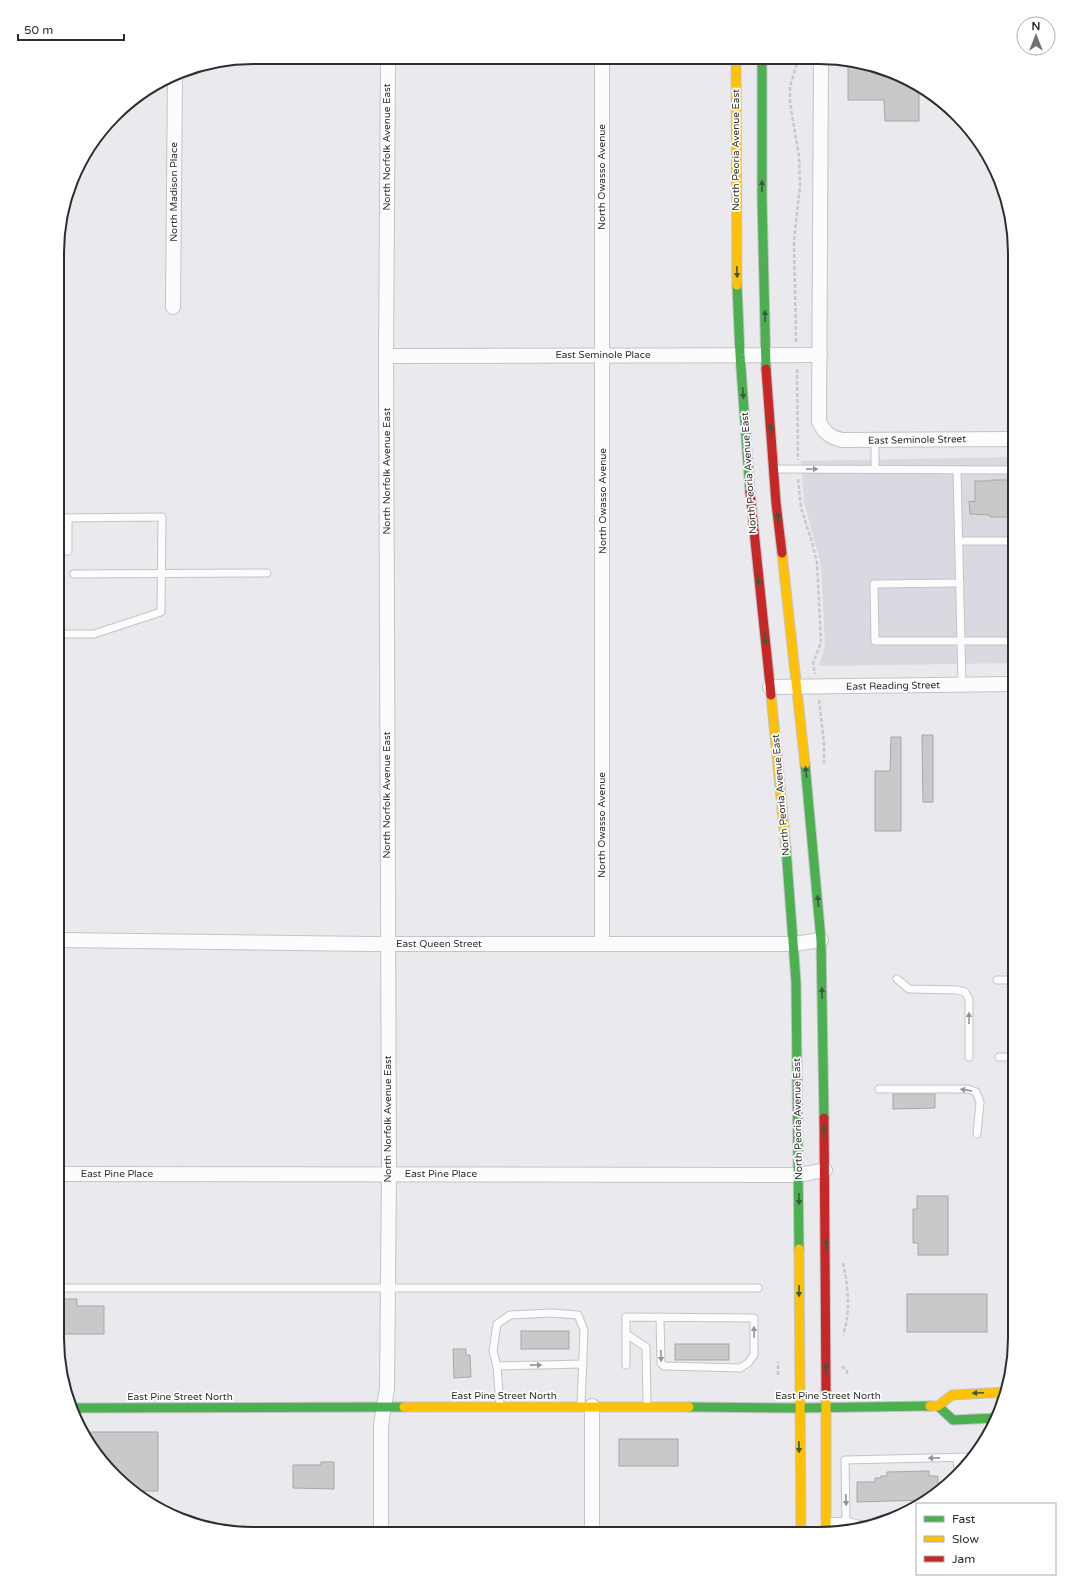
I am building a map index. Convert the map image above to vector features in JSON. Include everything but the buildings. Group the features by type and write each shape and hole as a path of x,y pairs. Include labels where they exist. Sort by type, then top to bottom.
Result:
{"main road":[{"name":"North Peoria Avenue East","path":"736,64 736,201 740,354 753,532 780,779 794,944 799,1175 799,1408 801,1527"},
{"path":"762,64 762,199 765,355 773,469 810,805 821,940 825,1170 826,1527"},
{"path":"991,1418 953,1420 938,1406 952,1395 1001,1391"},
{"name":"East Pine Street North","path":"77,1408 384,1408 587,1406 826,1408 938,1406"}],"street":[{"name":"North Norfolk Avenue East","path":"381,1527 381,1425 387,1389 389,1174 386,356 388,64"},
{"name":"North Owasso Avenue","path":"602,64 602,944"},
{"path":"820,355 821,64"},
{"name":"North Madison Place","path":"173,307 174,81"},
{"name":"East Seminole Place","path":"386,356 820,355"},
{"name":"East Seminole Street","path":"820,355 819,421 823,429 831,437 842,440 1008,438"},
{"name":"East Reading Street","path":"770,687 1008,684"},
{"name":"East Queen Street","path":"64,940 387,944 794,944 821,940"},
{"name":"East Pine Place","path":"64,1174 799,1175 825,1170"},
{"path":"587,1406 592,1527"}],"lane":[{"path":"874,440 875,469"},
{"path":"773,469 1008,470"},
{"path":"958,471 962,685"},
{"path":"64,518 162,516 161,612 94,634 64,634"},
{"path":"64,551 68,551 68,518"},
{"path":"959,541 1008,541"},
{"path":"74,574 267,573"},
{"path":"960,584 874,584 875,641 1008,641"},
{"path":"897,979 909,989 956,990 965,992 969,999 969,1057"},
{"path":"997,980 1008,980"},
{"path":"999,1057 1008,1057"},
{"path":"880,1089 968,1089 976,1092 980,1102 977,1134"},
{"path":"64,1288 758,1288"},
{"path":"500,1407 493,1351 496,1324 510,1315 551,1314 578,1315 584,1330 583,1364 587,1406"},
{"path":"626,1365 626,1317 660,1317 754,1318 754,1355 748,1363 740,1368 664,1366 661,1363 660,1317"},
{"path":"626,1334 646,1347 647,1407"},
{"path":"496,1366 583,1364"},
{"path":"956,1457 958,1466"},
{"path":"846,1521 844,1460 966,1457"},
{"path":"826,1522 846,1521 854,1523"}],"path":[{"path":"797,64 790,87 790,103 799,156 800,186 794,241 798,469 801,508 817,563 821,643 813,663 816,687 821,706 824,743 824,770"},
{"path":"778,1362 778,1375"}],"shaded area":[{"path":"1008,457 1008,663 819,666 825,645 821,566 804,501 801,461"}],"traffic: fast":[{"path":"762,64 762,199 766,369"},
{"path":"737,285 740,355 750,492"},
{"path":"805,764 821,940 824,1118"},
{"path":"786,848 796,982 799,1249"},
{"path":"689,1407 799,1408 930,1406"},
{"path":"938,1406 953,1420 991,1418"},
{"path":"77,1408 404,1407"}],"traffic: slow":[{"path":"736,64 737,285"},
{"path":"782,553 805,764"},
{"path":"771,695 786,848"},
{"path":"799,1249 801,1527"},
{"path":"826,1391 826,1527"},
{"path":"930,1406 938,1406 952,1395 1000,1392"},
{"path":"404,1407 689,1407"}],"traffic: jam":[{"path":"766,369 776,503 782,553"},
{"path":"750,492 771,695"},
{"path":"824,1118 826,1391"}]}
